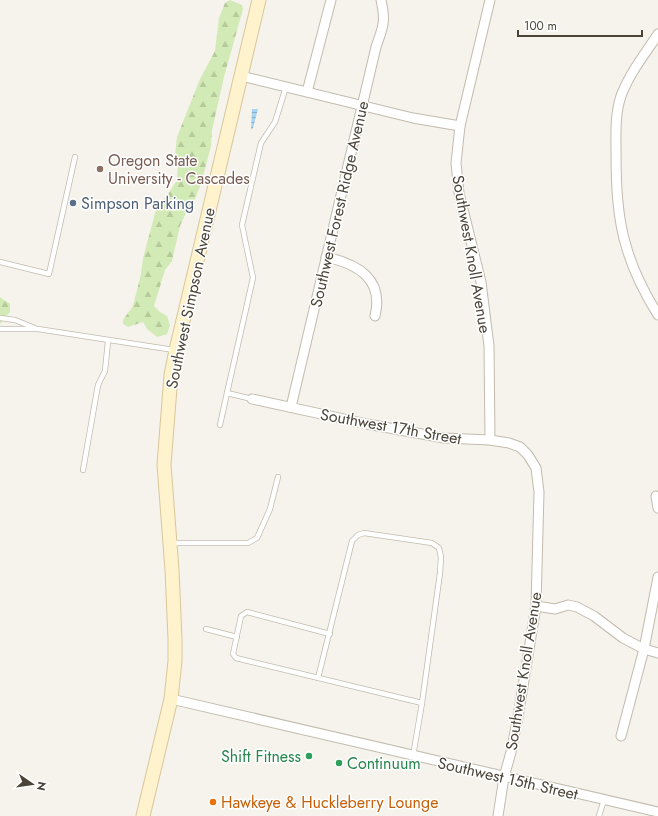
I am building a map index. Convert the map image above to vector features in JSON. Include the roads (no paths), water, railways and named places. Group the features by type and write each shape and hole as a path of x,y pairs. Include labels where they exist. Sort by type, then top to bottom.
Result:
{"street":[{"name":"Southwest Simpson Avenue","path":"143,815 171,699 175,662 175,639 164,465 171,375 259,0"},
{"path":"307,92 331,0"},
{"name":"Southwest Forest Ridge Avenue","path":"291,407 376,47 383,28 384,15 381,0"},
{"name":"Southwest Knoll Avenue","path":"490,0 460,126 456,163 459,193 481,282 489,346 490,440"},
{"path":"658,34 630,78 621,96 616,115 618,200 626,249 644,291 658,315"},
{"path":"241,76 412,118 460,126"},
{"path":"326,257 352,265 368,278 377,294 375,316"},
{"name":"Southwest 17th Street","path":"252,399 367,424 444,438 490,440 509,443 520,447 528,455"},
{"name":"Southwest Knoll Avenue","path":"498,816 504,777 518,717 536,606 539,492 536,468 528,455"},
{"path":"656,496 658,508"},
{"path":"621,736 644,649 658,577"},
{"path":"536,606 555,608 568,605 577,607 594,616 623,638 644,649 658,653"},
{"name":"Southwest 15th Street","path":"171,699 658,812"}],"lane":[{"path":"220,425 253,278 242,225 261,143 275,122 286,87"},
{"path":"0,262 49,274 75,157"},
{"path":"0,318 15,320 38,330"},
{"path":"0,329 38,330 176,350"},
{"path":"83,470 98,385 105,371 108,341"},
{"path":"227,393 252,399"},
{"path":"169,543 248,543 257,538 270,509 278,477"},
{"path":"318,678 352,541 358,534 364,533 432,543 439,548 441,557 440,573 413,756"},
{"path":"330,634 247,612 241,616 233,654 236,658 422,703"},
{"path":"206,629 237,637"},
{"path":"599,816 604,800"}],"water":[{"path":"252,109 258,109 253,128 251,130"}],"place":[{"name":"Oregon State University - Cascades","path":"100,169"},
{"name":"Simpson Parking","path":"73,203"},
{"name":"Shift Fitness","path":"309,756"},
{"name":"Continuum","path":"339,763"},
{"name":"Hawkeye & Huckleberry Lounge","path":"213,802"}]}
